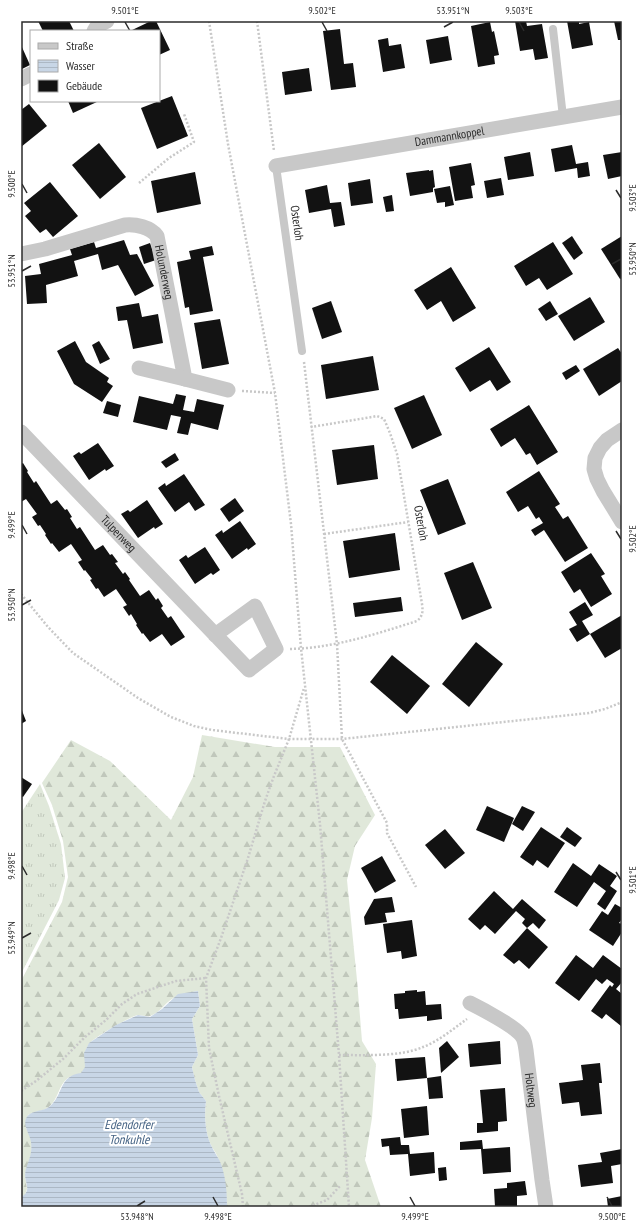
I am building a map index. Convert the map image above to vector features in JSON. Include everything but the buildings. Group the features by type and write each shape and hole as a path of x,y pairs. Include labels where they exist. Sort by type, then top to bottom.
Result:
{"street":[{"path":"21,79 30,74"},
{"name":"Dammannkoppel","path":"276,166 622,107"},
{"name":"Holunderweg","path":"21,254 45,249 125,225 138,225 153,232 157,236 158,240 185,379"},
{"path":"139,368 228,390"},
{"path":"622,430 607,440 600,448 595,458 594,469 603,491 622,522"},
{"name":"Tulpenweg","path":"21,432 248,670 276,649"},
{"path":"215,635 255,606 276,649"},
{"name":"Holtweg","path":"476,1006 510,1026 520,1033 524,1039 546,1207"}],"lane":[{"path":"552,29 563,117"},
{"name":"Osterloh","path":"276,166 302,351"}],"path":[{"path":"208,21 228,144 275,393 291,524 301,648 320,824 339,1055 349,1207"},
{"path":"257,21 276,166"},
{"path":"139,183 166,160 194,142 184,114"},
{"path":"302,351 337,644 342,739 387,822 387,833 416,887"},
{"path":"228,390 275,393"},
{"name":"Osterloh","path":"311,427 377,416 384,419 397,454 422,604 422,614 418,621 337,644"},
{"path":"324,534 408,522"},
{"path":"21,594 44,622 74,653 153,707 171,717 194,726 212,730 289,739 342,739 589,713 605,709 622,702"},
{"path":"276,649 337,644"},
{"path":"243,1207 242,1194 219,1096 210,1048 206,978 248,858 269,789 289,739 305,686"},
{"path":"21,1091 63,1059 122,1004 137,994 176,980 206,978"},
{"path":"339,1055 374,1055 405,1052 422,1048 434,1042 476,1006"},
{"path":"309,1207 328,1200 340,1186"}],"green space":[{"path":"202,735 275,747 340,747 375,815 355,846 347,880 362,1041 376,1064 372,1118 365,1160 381,1207 227,1207 222,1170 218,1157 212,1147 206,1131 206,1101 199,1092 192,1067 198,1055 192,1019 200,1006 198,991 172,999 153,1015 134,1016 104,1032 89,1044 85,1051 86,1065 84,1071 70,1077 65,1081 55,1100 50,1106 28,1115 26,1128 30,1135 32,1144 31,1156 25,1174 27,1189 25,1195 21,1197 21,981 62,902 68,877 63,841 52,805 42,783 71,740 110,761 171,820 193,777"},
{"path":"40,784 49,806 61,844 65,878 59,900 21,974 21,813"}],"water":[{"name":"Edendorfer Tonkuhle","path":"198,991 200,1006 192,1019 198,1055 192,1067 199,1092 206,1101 206,1130 213,1150 220,1161 223,1172 226,1187 227,1207 21,1207 21,1197 27,1190 25,1175 31,1152 31,1142 25,1125 28,1116 49,1107 54,1102 68,1078 81,1073 85,1067 84,1053 89,1043 116,1025 138,1015 150,1017 162,1009 178,994"}]}
